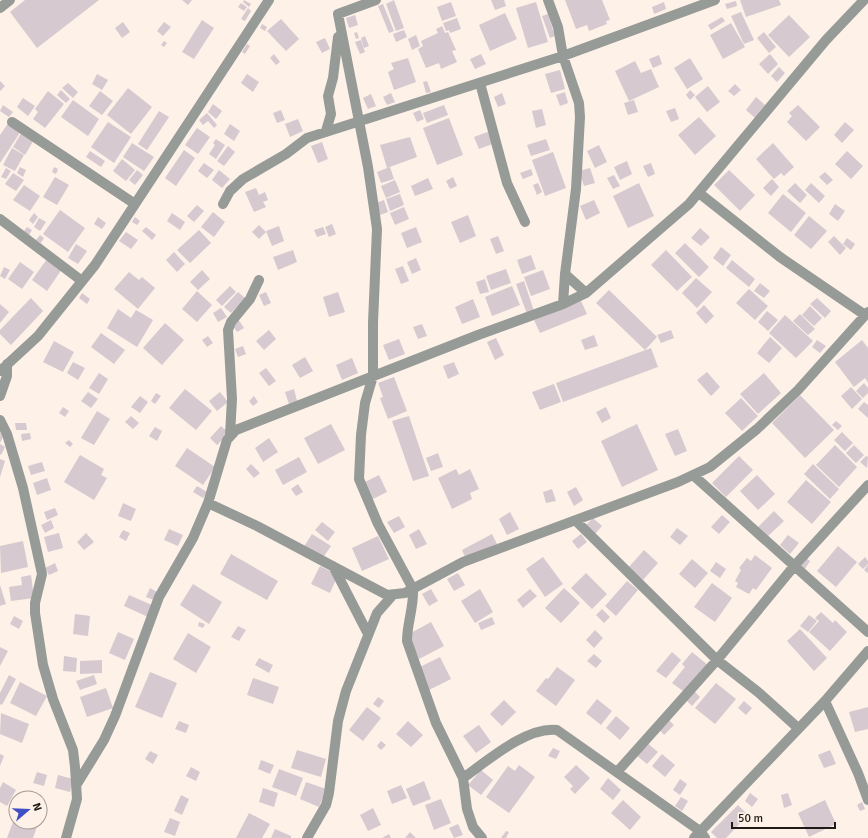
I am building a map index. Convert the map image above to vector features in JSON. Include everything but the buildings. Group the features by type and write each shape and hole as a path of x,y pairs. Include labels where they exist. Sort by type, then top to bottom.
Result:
{"street":[{"path":"0,8 10,0"},
{"path":"0,396 7,376 4,367 38,336 96,265 269,0"},
{"path":"376,0 338,14 374,202 377,229 373,323 373,376 365,403 361,435 359,479 378,524 414,589 414,598 407,627 407,640 436,723 463,778 467,809 473,827 482,838"},
{"path":"548,0 558,27 563,56 579,103 580,117 576,189 562,304"},
{"path":"223,204 230,191 243,179 286,154 307,138 563,56 715,0"},
{"path":"77,784 104,740 115,716 159,597 192,538 208,503 227,440 230,435 236,430 478,335 562,304 586,293 670,222 699,193 826,40 864,0"},
{"path":"326,131 332,114 328,96 333,78 340,28"},
{"path":"480,83 507,183 525,222"},
{"path":"12,122 135,204"},
{"path":"307,838 326,805 329,793 338,721 346,691 377,613 392,596 414,589 463,562 576,521 710,467 757,429 798,390 866,313 780,257 699,193"},
{"path":"0,219 82,282"},
{"path":"0,228 17,231"},
{"path":"565,274 586,293"},
{"path":"230,435 232,399 228,330 231,322 250,299 259,280"},
{"path":"0,420 7,434 28,509 34,544 42,574 35,603 35,612 43,665 53,698 73,750 77,784 77,799 66,838"},
{"path":"693,475 868,632"},
{"path":"617,772 717,660 795,565 868,485"},
{"path":"208,503 387,595 392,596"},
{"path":"576,521 717,660 758,692 798,728"},
{"path":"333,566 368,634"},
{"path":"463,778 517,741 550,729 557,730 617,772 700,836 798,728 825,701 868,651"},
{"path":"825,701 858,773 868,800"}]}
